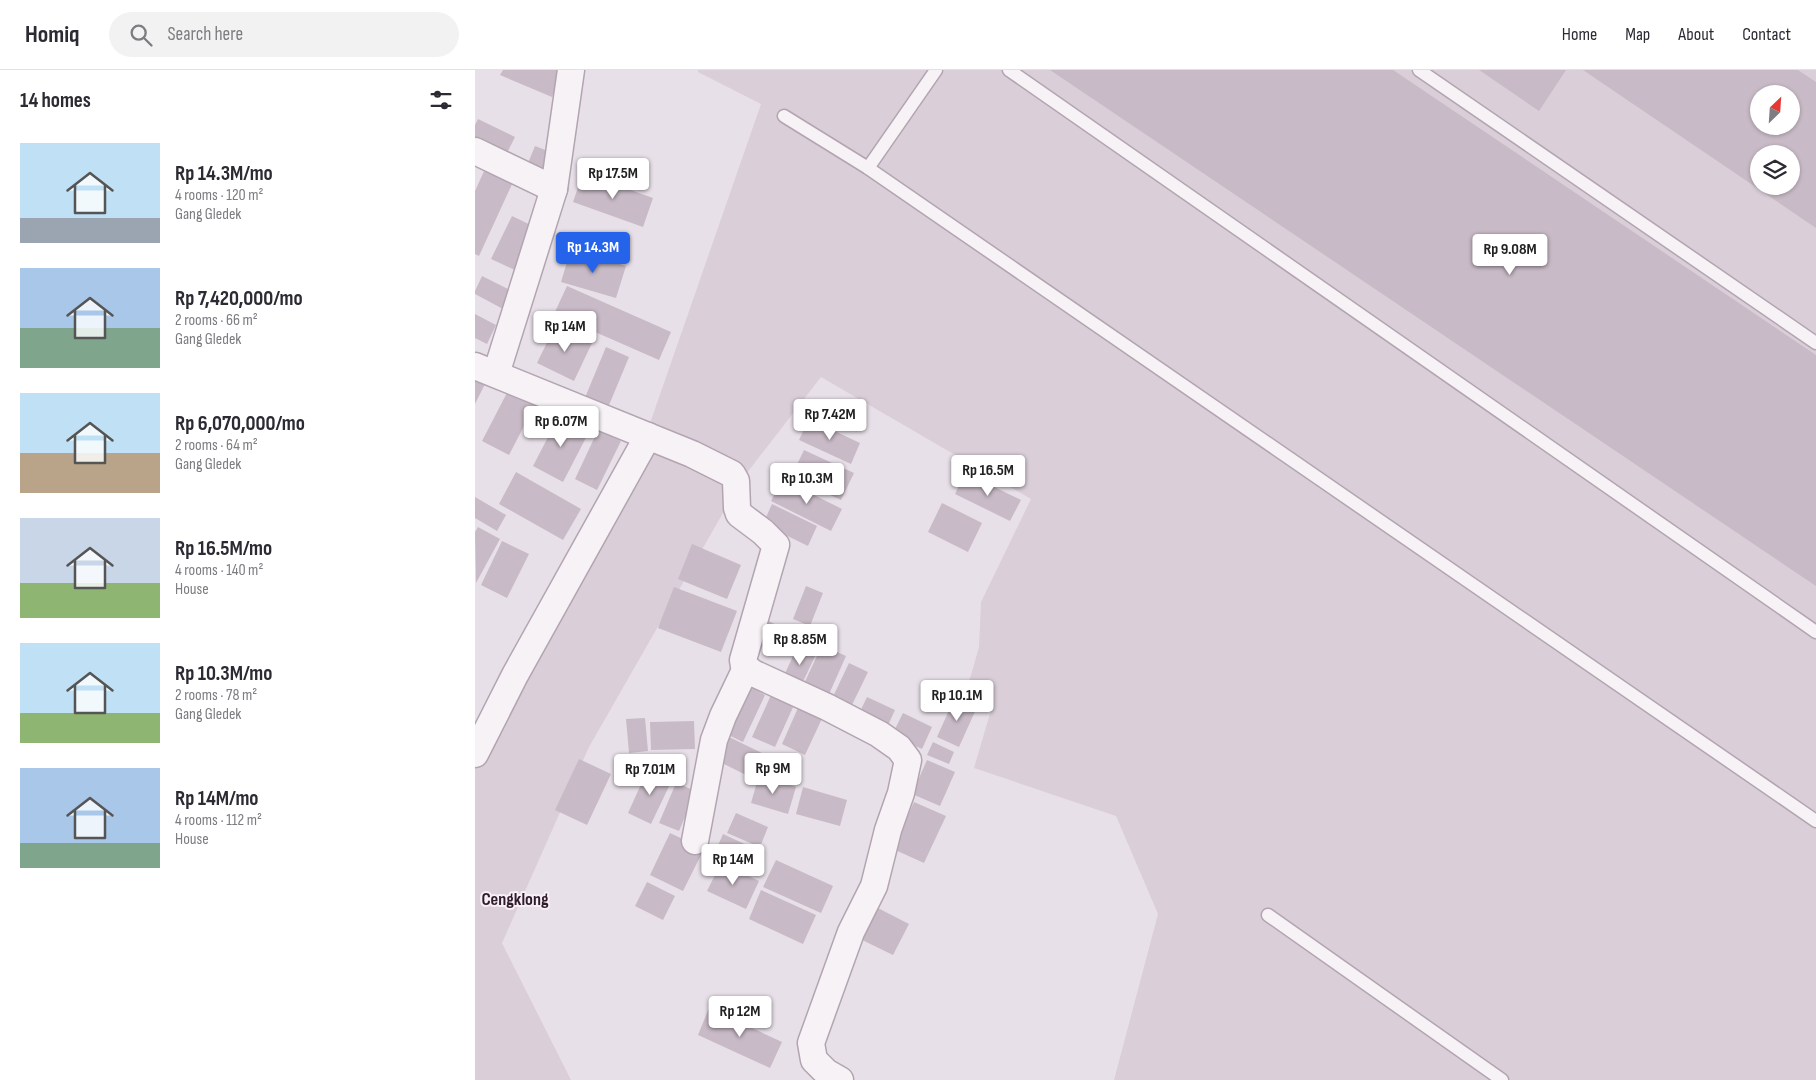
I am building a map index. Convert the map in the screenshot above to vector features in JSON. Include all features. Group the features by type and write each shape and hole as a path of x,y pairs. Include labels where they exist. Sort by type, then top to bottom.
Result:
{"street":[{"path":"571,70 554,189 486,370 692,454 732,474 736,480 739,514 763,532 776,545 743,660 744,666 753,673 827,707 879,734 899,748 908,760 901,792 888,830 873,886 851,932 811,1043 814,1060 826,1072 840,1080"},
{"path":"475,151 554,189"},
{"path":"475,754 519,668 648,436"},
{"path":"695,841 714,740 723,716 746,668"}],"lane":[{"path":"868,168 936,70"},
{"path":"1009,70 1816,632"},
{"path":"1419,70 1816,343"},
{"path":"783,116 868,168 1816,821"},
{"path":"1268,915 1502,1080"}],"shaded area":[{"path":"698,70 1816,70 1816,1080 1114,1080 1158,914 1116,816 974,768 991,710 965,696 979,647 981,602 1031,499 821,377 743,478 589,747 502,943 571,1080 475,1080 475,739 640,452 761,104 698,72"}],"building":[{"path":"503,70 557,70 563,72 552,97 500,75"},
{"path":"1050,70 1393,70 1816,355 1816,586"},
{"path":"1479,70 1566,70 1539,111"},
{"path":"1583,70 1798,70 1816,82 1816,228 1767,195 1800,195 1800,145 1750,145 1750,183"},
{"path":"478,119 515,137 503,161 475,146 475,125"},
{"path":"535,146 556,154 545,181 524,173"},
{"path":"485,169 513,182 479,256 475,254 475,191"},
{"path":"583,173 653,198 643,227 573,202"},
{"path":"512,216 537,228 517,271 491,259"},
{"path":"571,249 626,266 616,298 561,282"},
{"path":"482,276 512,291 503,309 475,294"},
{"path":"567,286 671,332 659,360 554,314"},
{"path":"475,314 496,325 487,344 475,338"},
{"path":"555,326 592,343 574,381 537,363"},
{"path":"606,347 629,357 607,410 584,400"},
{"path":"475,379 485,384 475,404"},
{"path":"510,387 537,401 509,455 482,441"},
{"path":"560,414 590,430 563,482 533,466"},
{"path":"809,419 860,443 851,464 799,440"},
{"path":"598,430 621,441 597,490 575,479"},
{"path":"804,450 854,473 841,500 791,477"},
{"path":"516,472 581,509 563,540 499,504"},
{"path":"965,473 1021,500 1010,521 955,494"},
{"path":"782,479 842,509 831,531 771,501"},
{"path":"475,497 506,515 497,531 475,518"},
{"path":"942,503 982,523 968,552 928,532"},
{"path":"772,504 817,526 808,546 763,524"},
{"path":"478,527 500,539 476,583 475,532"},
{"path":"502,541 529,554 507,598 481,585"},
{"path":"692,544 741,565 727,599 678,579"},
{"path":"806,586 823,593 810,626 793,619"},
{"path":"674,587 737,611 721,652 658,628"},
{"path":"761,617 784,629 772,652 750,640"},
{"path":"800,641 818,650 799,690 781,682"},
{"path":"822,645 846,656 826,701 801,690"},
{"path":"849,663 868,672 848,713 829,705"},
{"path":"742,683 765,695 743,742 718,730"},
{"path":"771,695 794,705 775,747 752,737"},
{"path":"867,697 895,710 884,734 856,720"},
{"path":"955,697 977,707 959,747 937,737"},
{"path":"802,699 826,710 805,755 782,744"},
{"path":"903,713 932,727 922,749 892,735"},
{"path":"645,718 648,751 629,753 626,719"},
{"path":"694,721 695,749 651,750 650,722"},
{"path":"727,736 764,754 752,778 716,760"},
{"path":"933,742 954,752 949,764 927,755"},
{"path":"579,759 611,774 587,825 555,810"},
{"path":"927,760 955,772 940,806 912,794"},
{"path":"648,769 672,780 651,824 628,813"},
{"path":"759,775 796,787 788,814 751,803"},
{"path":"676,783 696,791 679,831 659,823"},
{"path":"803,787 847,800 840,826 796,814"},
{"path":"914,802 946,816 924,863 893,849"},
{"path":"736,813 768,827 760,847 727,833"},
{"path":"670,833 704,849 683,891 650,875"},
{"path":"723,834 764,853 754,875 713,857"},
{"path":"776,860 833,886 821,913 763,887"},
{"path":"721,863 759,881 746,909 707,891"},
{"path":"647,882 675,896 663,920 635,906"},
{"path":"761,890 816,915 803,944 749,919"},
{"path":"872,905 909,924 893,955 856,937"},
{"path":"709,1008 782,1042 770,1068 698,1035"}],"district":[{"name":"Cengklong","path":"515,899"}]}
